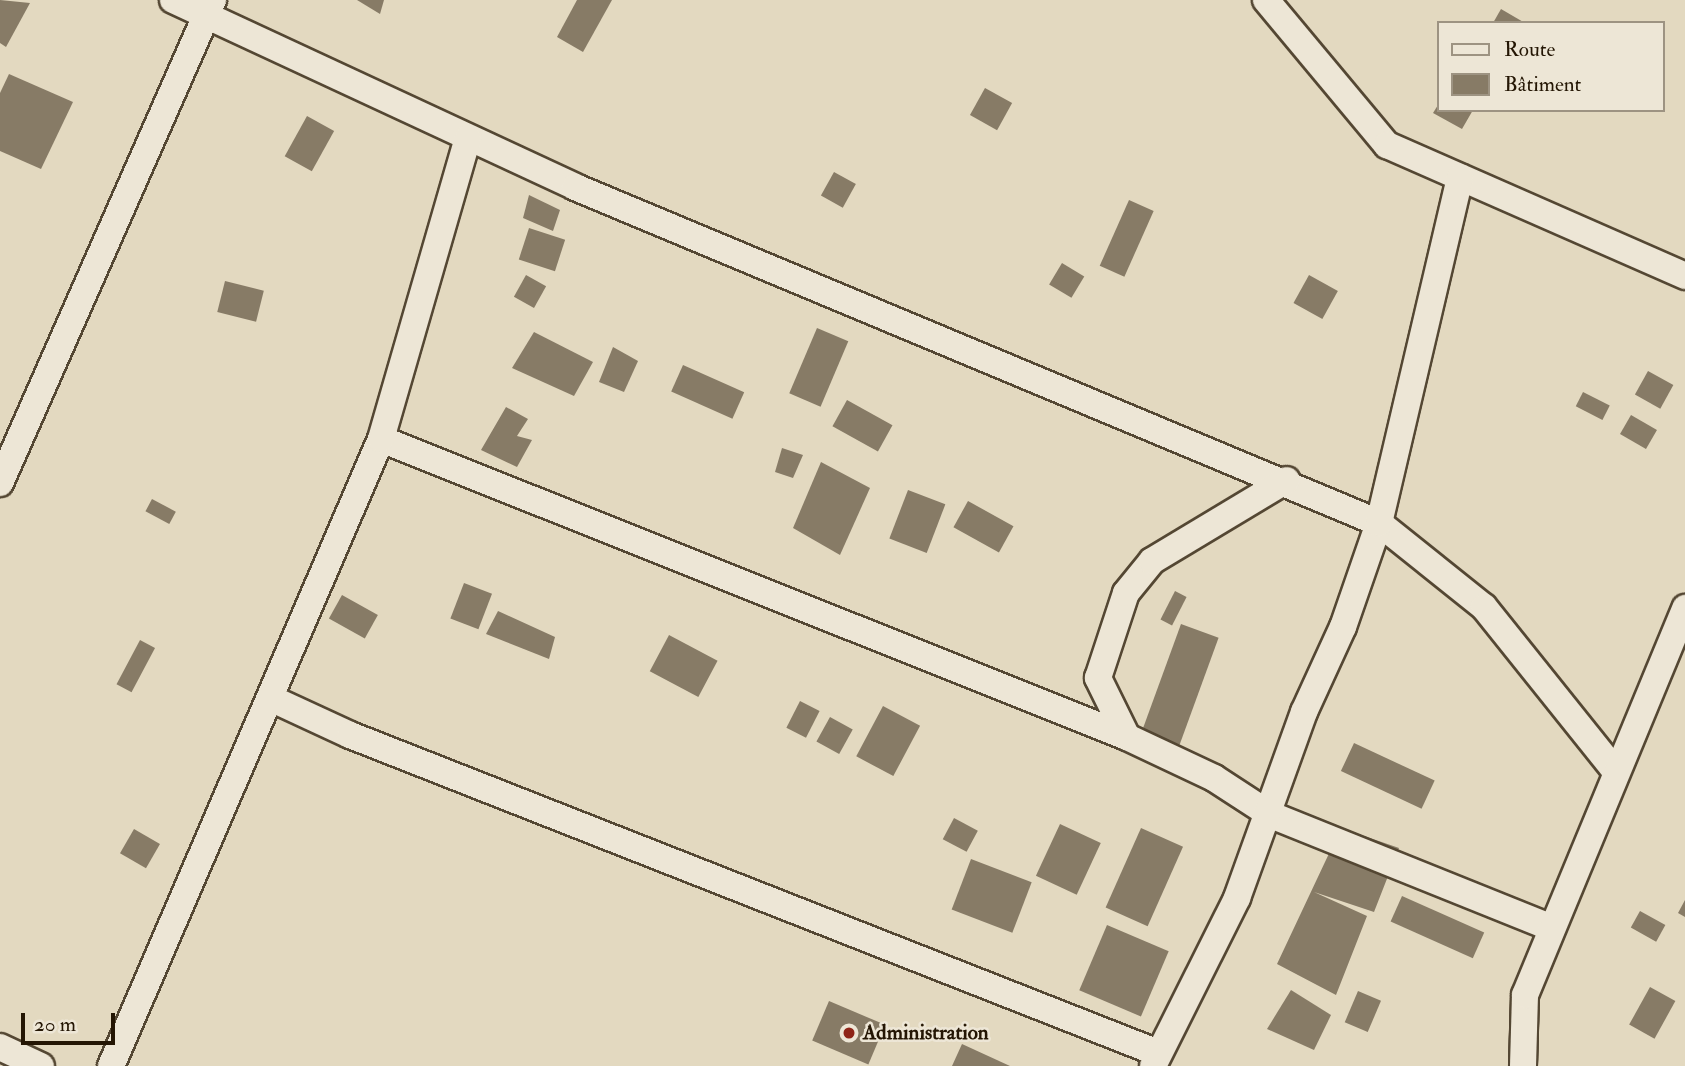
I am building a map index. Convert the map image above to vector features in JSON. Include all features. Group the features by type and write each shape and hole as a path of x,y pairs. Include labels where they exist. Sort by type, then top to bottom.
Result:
{"street":[{"path":"173,0 210,9 468,138 915,331 1287,481 1379,523 1484,607 1616,772"},
{"path":"1266,0 1387,145 1685,276"},
{"path":"0,483 210,9"},
{"path":"111,1066 381,439 468,138"},
{"path":"270,698 350,735 1155,1060 1201,976 1272,815 1379,523 1460,177"},
{"path":"381,439 1128,737 1214,778 1272,815 1550,927"},
{"path":"1128,737 1098,678 1126,593 1152,561 1287,481"},
{"path":"1529,1063 1525,995 1550,927 1685,608"},
{"path":"0,1047 41,1066"}],"building":[{"path":"0,0 30,3 6,47 0,43"},
{"path":"357,0 384,0 380,14"},
{"path":"577,0 612,0 583,52 557,37"},
{"path":"1501,9 1522,21 1494,21"},
{"path":"9,74 73,102 41,169 0,151 0,93"},
{"path":"985,88 1012,103 997,130 970,115"},
{"path":"1436,108 1436,112 1472,112 1462,129 1433,113"},
{"path":"307,116 334,131 312,171 285,156"},
{"path":"834,172 856,184 843,208 821,196"},
{"path":"529,195 560,210 553,231 523,218"},
{"path":"1129,200 1154,211 1124,277 1100,266"},
{"path":"529,228 565,240 555,271 519,259"},
{"path":"1062,263 1084,276 1071,298 1049,284"},
{"path":"526,275 546,286 534,308 514,297"},
{"path":"1309,275 1338,291 1322,319 1293,303"},
{"path":"225,281 264,291 256,322 217,312"},
{"path":"817,328 848,341 821,407 789,393"},
{"path":"534,332 593,362 574,396 512,368"},
{"path":"613,347 638,361 624,392 599,382"},
{"path":"683,365 744,392 732,419 671,391"},
{"path":"1648,371 1673,385 1660,409 1635,395"},
{"path":"1583,392 1610,406 1602,420 1576,406"},
{"path":"847,400 892,425 878,451 832,426"},
{"path":"506,407 528,419 517,436 532,440 517,467 481,450"},
{"path":"1631,415 1657,430 1646,449 1620,434"},
{"path":"782,448 803,455 793,478 775,472"},
{"path":"821,462 870,488 840,555 793,528"},
{"path":"908,490 945,504 927,553 889,539"},
{"path":"152,499 176,512 169,524 145,511"},
{"path":"968,501 1013,526 999,552 953,527"},
{"path":"464,583 492,594 478,629 450,618"},
{"path":"1175,591 1187,597 1172,625 1160,620"},
{"path":"342,595 378,615 365,638 329,619"},
{"path":"498,611 555,637 549,659 486,634"},
{"path":"1181,624 1219,638 1180,745 1142,731"},
{"path":"669,635 718,661 698,697 650,671"},
{"path":"140,640 155,648 132,692 117,684"},
{"path":"800,701 820,711 806,738 786,728"},
{"path":"883,706 920,726 893,776 856,756"},
{"path":"830,717 853,730 839,754 816,741"},
{"path":"1354,743 1435,781 1422,809 1341,771"},
{"path":"954,818 978,831 967,852 943,839"},
{"path":"1060,824 1101,843 1077,895 1036,876"},
{"path":"1141,828 1183,847 1148,926 1106,907"},
{"path":"1341,828 1399,848 1374,912 1314,892 1367,916 1336,995 1277,964"},
{"path":"134,829 160,844 146,868 120,853"},
{"path":"971,859 1032,882 1012,933 952,909"},
{"path":"1402,896 1484,933 1473,958 1391,922"},
{"path":"1685,900 1685,917 1678,913"},
{"path":"1640,911 1665,925 1656,942 1631,928"},
{"path":"1107,925 1169,951 1141,1017 1079,990"},
{"path":"1650,987 1675,1001 1655,1039 1629,1025"},
{"path":"1291,990 1331,1015 1314,1050 1267,1029"},
{"path":"1358,991 1381,1001 1368,1032 1345,1022"},
{"name":"Administration","path":"829,1001 885,1025 868,1064 812,1041"},
{"path":"962,1044 1010,1066 952,1066"}],"place":[{"name":"Administration","path":"849,1033"}]}
